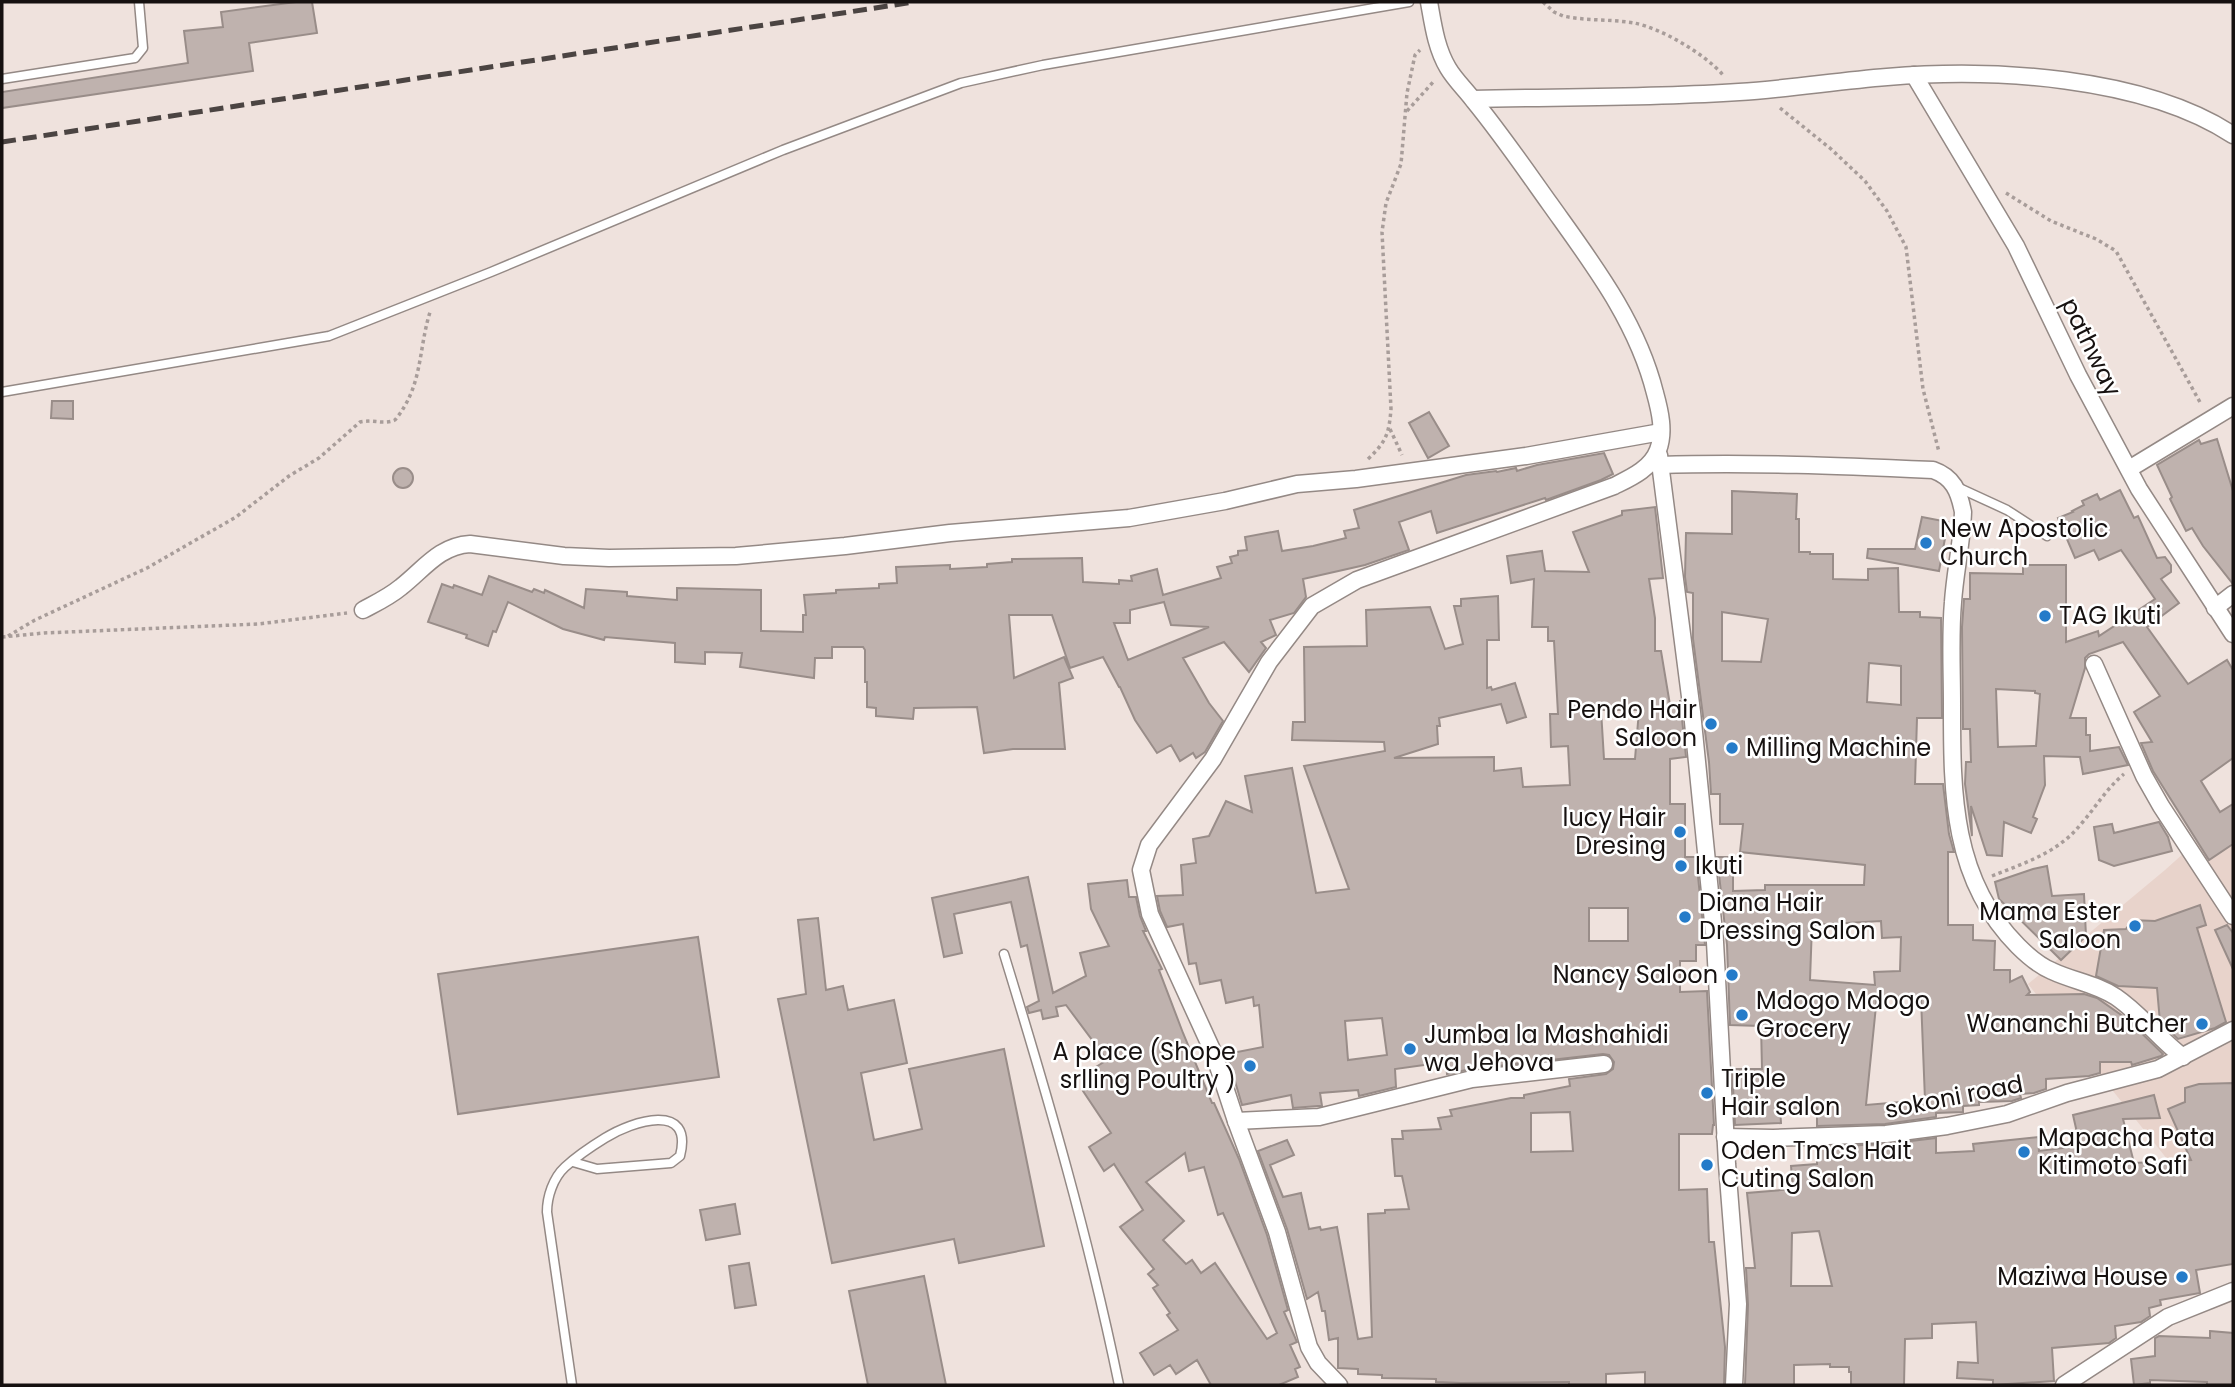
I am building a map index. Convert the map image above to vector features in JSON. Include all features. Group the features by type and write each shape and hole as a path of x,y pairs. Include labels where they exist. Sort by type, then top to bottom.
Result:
{"street":[{"path":"1429,2 1434,32 1447,67 1603,278 1630,325 1651,375 1661,415 1660,457 1702,804 1715,942 1725,1138 1738,1304 1734,1385"},
{"path":"1473,99 1760,91 1914,75 2012,75 2114,89 2169,104 2233,135"},
{"name":"pathway","path":"1914,75 2016,246 2078,375 2129,469 2233,634"},
{"path":"2129,469 2233,406"},
{"path":"363,610 404,586 438,554 456,545 470,544 564,556 609,558 736,556 950,533 1129,518 1225,501 1297,484 1526,456 1661,432"},
{"path":"1339,1385 1318,1363 1309,1347 1271,1212 1214,1054 1150,914 1142,870 1149,845 1213,759 1269,662 1312,606 1357,580 1614,486 1642,471 1654,458 1933,470 1950,480 1961,501 1963,512 1952,605 1953,785 1959,831 1974,884 2001,927 2031,957 2050,971 2115,996 2183,1057"},
{"path":"2215,608 2233,594"},
{"path":"2094,664 2138,763 2161,806 2233,916"},
{"name":"sokoni road","path":"1725,1138 1886,1134 2007,1114 2067,1093 2158,1069 2233,1030"},
{"path":"1236,1121 1319,1117 1472,1079 1604,1064"},
{"path":"2064,1385 2168,1317 2233,1292"}],"lane":[{"path":"2,79 135,58 142,48 139,2"},
{"path":"2,392 329,336 783,150 961,83 1043,65 1409,2"},
{"path":"1950,480 2007,510 2047,536"},
{"path":"1004,954 1094,1267 1119,1385"},
{"path":"572,1162 597,1169 671,1163 680,1156 682,1133 672,1121 660,1119 606,1137 565,1167 554,1184 547,1203 547,1212 572,1385"}],"path":[{"path":"1543,2 1563,16 1632,23 1665,34 1717,68 1737,92"},
{"path":"1346,480 1386,440 1390,429 1382,232 1386,203 1401,164 1406,93 1415,55 1434,32"},
{"path":"1406,113 1447,67"},
{"path":"1760,91 1831,149 1865,181 1887,211 1906,247 1923,389 1950,480"},
{"path":"2000,189 2051,221 2116,250 2211,421"},
{"path":"2,638 147,568 236,517 289,476 318,458 360,422 367,420 380,423 396,420 411,397 417,380 429,317 433,305 444,289"},
{"path":"1390,429 1399,451 1414,471"},
{"path":"8,636 258,624 363,610"},
{"path":"1974,884 2031,861 2065,841 2081,825 2099,798 2138,763"}],"shaded area":[{"path":"2233,809 2233,1242 2028,984 2165,870"}],"building":[{"path":"312,2 317,33 249,43 253,71 2,108 2,92 188,63 184,31 223,27 221,12"},
{"path":"52,401 73,401 73,419 51,418"},
{"path":"1429,412 1449,446 1428,458 1409,423"},
{"path":"2217,439 2233,491 2233,584 2192,528 2186,531 2157,465 2199,440 2201,444"},
{"path":"1604,453 1613,474 1546,500 1545,498 1437,533 1431,511 1399,522 1409,550 1365,565 1303,579 1306,597 1294,613 1270,620 1276,635 1261,642 1266,648 1249,672 1224,642 1183,658 1209,703 1223,721 1205,752 1196,758 1193,753 1180,761 1171,745 1157,753 1135,720 1103,657 1070,668 1052,615 1009,615 1014,678 1064,657 1073,678 1059,683 1065,749 1013,749 984,753 977,707 914,708 913,719 876,716 876,708 867,707 863,647 832,647 832,658 815,658 814,678 740,667 742,653 705,652 705,664 675,662 675,643 605,637 604,640 563,629 508,602 488,646 466,638 467,635 428,622 442,584 453,588 454,585 482,595 489,576 532,592 534,589 544,593 545,590 584,608 586,589 677,600 677,588 761,590 761,631 803,632 803,615 806,615 804,595 879,588 879,584 897,583 896,567 950,565 950,569 987,567 987,564 1012,562 1012,559 1082,558 1083,582 1119,584 1119,580 1132,581 1131,576 1157,569 1163,595 1221,578 1217,567 1232,563 1230,557 1238,555 1238,551 1247,550 1245,537 1278,531 1282,551 1346,538 1344,531 1359,528 1354,510 1466,475 1516,468 1517,471","holes":["1164,602 1171,625 1209,627 1128,660 1114,623 1130,623 1130,610"]},
{"path":"403,468 410,471 413,478 410,485 403,488 396,485 393,478 396,471"},
{"path":"2120,490 2134,518 2138,516 2157,558 2165,557 2171,565 2171,572 2161,579 2179,603 2147,627 2188,684 2227,660 2233,670 2233,758 2201,781 2220,812 2233,804 2233,844 2209,860 2153,771 2141,743 2152,742 2134,712 2160,696 2123,642 2089,654 2085,658 2085,668 2070,718 2086,718 2090,751 2119,747 2128,765 2083,774 2080,757 2044,756 2045,785 2033,817 2037,819 2031,833 2004,822 2002,856 1987,855 1971,806 1972,836 1965,784 1966,762 1971,762 1970,729 1963,729 1962,627 1964,599 1970,599 1970,573 2023,574 2023,565 2066,565 2066,642 2098,631 2099,636 2155,599 2121,550 2099,560 2094,550 2075,558 2058,518 2073,512 2084,505 2082,501 2097,494 2100,500","holes":["1996,689 2035,691 2040,694 2036,746 1998,747"]},
{"path":"1732,491 1797,494 1799,552 1833,554 1833,579 1868,580 1868,569 1898,568 1899,612 1920,612 1920,617 1941,618 1942,718 1917,718 1915,784 1943,784 1954,852 1948,852 1948,925 1973,925 1973,940 1995,941 1994,970 2010,970 2010,982 2022,976 2030,992 2027,995 2084,994 2097,998 2127,1019 2163,1054 2161,1056 2132,1065 2131,1062 2100,1062 2100,1073 2046,1079 2046,1089 2020,1094 2021,1098 2012,1101 1979,1102 1979,1105 1963,1106 1963,1112 1936,1113 1936,1117 1885,1124 1817,1126 1817,1108 1780,1108 1781,1123 1735,1125 1732,1069 1762,1069 1761,1026 1730,1025 1727,945 1717,857 1733,857 1733,891 1765,890 1765,885 1864,885 1865,865 1740,852 1743,824 1720,824 1720,794 1711,794 1693,639 1693,593 1687,592 1685,577 1686,533 1732,534","holes":["1722,612 1768,619 1761,662 1722,661","1869,663 1901,666 1901,705 1867,702","1881,921 1882,938 1901,937 1900,971 1874,972 1875,985 1810,980 1812,925","1877,996 1921,998 1925,1100 1866,1105"]},
{"path":"1655,507 1663,578 1649,579 1655,618 1655,651 1661,651 1670,705 1680,704 1680,700 1686,757 1670,759 1670,804 1685,804 1685,857 1696,857 1705,945 1696,945 1696,961 1680,961 1680,992 1707,991 1714,1125 1712,1134 1679,1134 1679,1190 1707,1189 1709,1242 1714,1242 1725,1347 1724,1385 1645,1385 1645,1372 1606,1374 1606,1385 1569,1385 1569,1382 1436,1382 1436,1379 1382,1378 1382,1375 1358,1374 1358,1369 1338,1368 1338,1338 1329,1340 1325,1311 1322,1311 1318,1292 1307,1299 1287,1229 1258,1151 1287,1140 1294,1155 1270,1165 1283,1197 1301,1193 1309,1229 1337,1227 1358,1339 1372,1337 1368,1214 1409,1209 1402,1176 1395,1176 1392,1139 1403,1139 1402,1131 1441,1129 1438,1118 1452,1116 1450,1110 1524,1098 1524,1095 1570,1086 1569,1079 1606,1074 1613,1069 1614,1062 1609,1055 1603,1054 1447,1074 1446,1062 1395,1069 1396,1087 1359,1096 1358,1090 1320,1093 1322,1106 1293,1108 1291,1095 1242,1105 1227,1054 1263,1047 1259,1005 1254,1006 1253,997 1226,1003 1221,980 1200,984 1196,963 1189,964 1183,924 1167,927 1157,896 1183,895 1181,865 1196,863 1193,839 1209,836 1226,801 1252,812 1245,776 1292,768 1316,893 1349,889 1304,766 1385,751 1384,742 1292,740 1293,722 1305,722 1304,647 1367,646 1366,610 1430,607 1445,649 1463,644 1454,606 1461,606 1461,599 1498,596 1499,640 1487,640 1487,688 1491,687 1492,690 1515,683 1526,717 1507,723 1501,704 1439,718 1438,744 1394,758 1494,757 1494,771 1521,768 1523,787 1570,785 1568,746 1551,747 1550,714 1558,714 1554,641 1548,641 1548,627 1532,627 1534,579 1511,583 1507,556 1542,551 1545,571 1589,572 1573,532 1622,515 1622,511","holes":["1601,710 1639,710 1635,759 1604,759","1589,908 1628,908 1628,941 1589,941","1382,1018 1387,1055 1348,1060 1345,1021","1570,1112 1573,1151 1531,1152 1531,1113"]},
{"name":"New Apostolic Church","path":"1922,517 1948,522 1939,571 1867,558 1868,549 1915,549"},
{"path":"2159,822 2172,851 2114,866 2099,860 2094,827 2112,824 2114,833"},
{"path":"2047,866 2052,896 2084,894 2086,936 2061,960 1999,899 1995,882"},
{"path":"1028,877 1053,993 1086,976 1080,953 1109,946 1091,909 1088,884 1127,880 1129,897 1136,897 1146,931 1143,931 1162,969 1159,970 1183,1033 1239,1159 1267,1235 1288,1310 1284,1312 1297,1342 1290,1345 1300,1367 1295,1369 1298,1377 1279,1385 1211,1385 1197,1360 1176,1374 1170,1365 1154,1375 1140,1353 1178,1330 1153,1288 1158,1285 1148,1274 1154,1269 1120,1227 1143,1210 1114,1164 1104,1171 1089,1147 1111,1133 1083,1091 1090,1086 1083,1075 1107,1060 1066,1005 1056,1007 1058,1016 1043,1019 1041,1010 1029,1013 1027,1007 1039,1001 1027,945 1021,947 1011,902 954,914 962,953 944,957 932,898","holes":["1185,1153 1189,1171 1204,1167 1218,1215 1223,1213 1277,1333 1267,1339 1215,1263 1201,1273 1192,1260 1186,1264 1163,1240 1184,1221 1146,1182"]},
{"path":"2200,905 2206,925 2197,928 2226,1022 2178,1039 2160,1022 2157,988 2118,986 2096,976 2104,930 2126,929 2132,920 2155,921"},
{"path":"818,918 826,990 843,986 848,1010 894,1000 907,1063 861,1073 874,1140 922,1129 909,1069 1004,1049 1044,1246 959,1263 954,1239 832,1263 778,999 806,994 798,920"},
{"path":"2227,925 2233,933 2233,969 2215,930"},
{"path":"698,937 719,1077 458,1114 438,974"},
{"path":"2233,1083 2233,1264 2196,1270 2200,1293 2160,1300 2161,1305 2149,1308 2150,1316 2141,1322 2115,1326 2116,1338 2109,1343 2052,1348 2054,1381 1993,1385 1993,1380 1957,1378 1958,1362 1978,1363 1976,1322 1932,1324 1932,1338 1905,1339 1904,1385 1851,1385 1849,1367 1830,1367 1830,1364 1794,1365 1794,1385 1745,1385 1748,1305 1746,1268 1755,1268 1747,1193 1793,1189 1791,1166 1817,1164 1817,1147 1886,1144 1936,1138 1936,1153 1974,1151 1973,1144 2038,1137 2039,1151 2080,1146 2073,1115 2154,1095 2160,1118 2123,1119 2134,1163 2191,1160 2168,1109 2185,1102 2185,1088 2199,1084","holes":["1819,1231 1832,1286 1791,1286 1792,1233"]},
{"path":"735,1204 740,1234 706,1240 700,1210"},
{"path":"749,1263 756,1305 735,1308 729,1266"},
{"path":"924,1276 946,1385 868,1385 849,1291"},
{"path":"2210,1331 2233,1333 2233,1385 2150,1380 2150,1383 2134,1385 2131,1359 2155,1356 2155,1338 2210,1338"}],"railway":[{"path":"2,142 914,2"}],"place":[{"name":"New Apostolic Church","path":"1926,543"},
{"name":"TAG Ikuti","path":"2045,616"},
{"name":"Pendo Hair Saloon","path":"1711,724"},
{"name":"Milling Machine","path":"1732,748"},
{"name":"lucy Hair Dresing","path":"1680,832"},
{"name":"Ikuti","path":"1681,866"},
{"name":"Diana Hair Dressing Salon","path":"1685,917"},
{"name":"Mama Ester Saloon","path":"2135,926"},
{"name":"Nancy Saloon","path":"1732,975"},
{"name":"Mdogo Mdogo Grocery","path":"1742,1015"},
{"name":"Wananchi Butcher","path":"2202,1024"},
{"name":"Jumba la Mashahidi wa Jehova","path":"1410,1049"},
{"name":"A place (Shope srlling Poultry )","path":"1250,1066"},
{"name":"Triple Hair salon","path":"1707,1093"},
{"name":"Mapacha Pata Kitimoto Safi","path":"2024,1152"},
{"name":"Oden Tmcs Hait Cuting Salon","path":"1707,1165"},
{"name":"Maziwa House","path":"2182,1277"}]}
